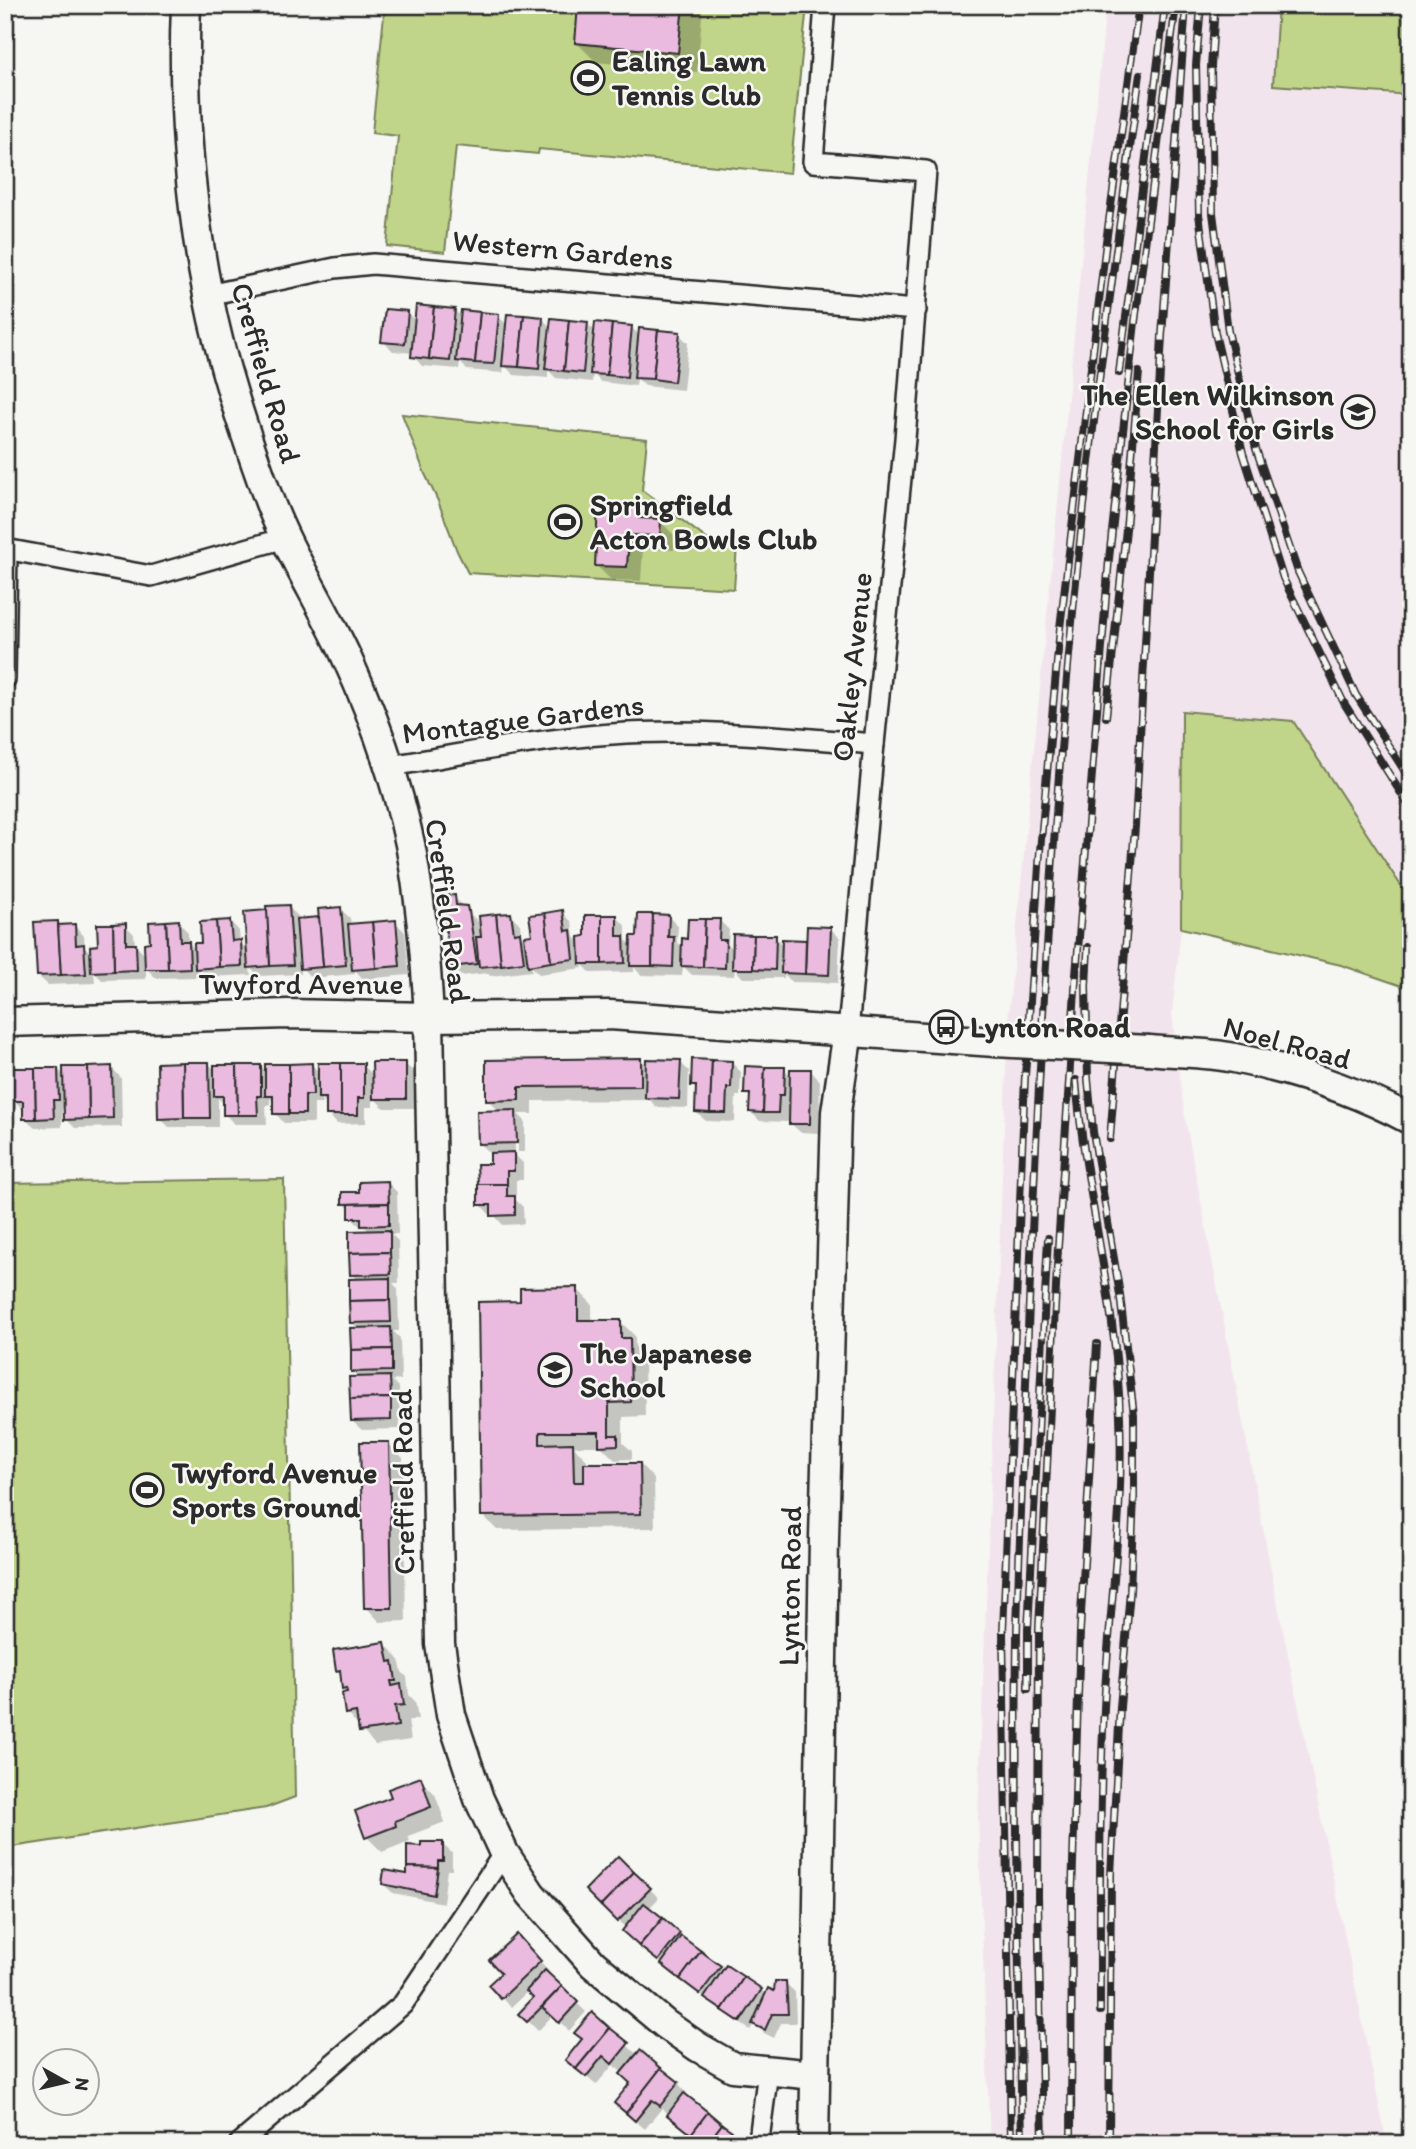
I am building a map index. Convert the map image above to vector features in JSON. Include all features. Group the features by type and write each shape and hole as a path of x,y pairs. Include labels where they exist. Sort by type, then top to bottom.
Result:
{"street":[{"name":"Creffield Road","path":"186,5 186,89 191,187 208,295 235,402 285,538 345,653 390,766 410,844 425,952 429,1017 440,1644 451,1715 479,1799 504,1853 531,1894 593,1964 665,2024 698,2048 733,2067 815,2075"},
{"name":"Oakley Avenue","path":"825,5 813,162 926,171 905,439 848,1031"},
{"name":"Western Gardens","path":"208,295 335,268 373,264 916,310"},
{"path":"5,679 6,550 151,576 285,538"},
{"name":"Montague Gardens","path":"390,766 574,737 636,732 754,735 874,744"},
{"name":"Twyford Avenue","path":"5,1022 288,1014 429,1017 610,1014 848,1031"},
{"name":"Noel Road","path":"848,1031 1233,1057 1298,1074 1411,1120"},
{"name":"Lynton Road","path":"814,2144 824,1515 836,1112 848,1031"},
{"path":"239,2144 402,2004 504,1853"},
{"path":"756,2144 768,2071"}],"shaded area":[{"path":"1106,5 1411,5 1411,901 1293,721 1183,711 1181,928 1172,1014 1185,1118 1273,1581 1387,2144 990,2144 978,1817 1008,1019"}],"green space":[{"name":"Ealing Lawn Tennis Club","path":"385,5 807,5 790,173 539,149 538,154 456,146 445,252 387,246 398,136 372,133"},
{"path":"1278,5 1411,5 1411,95 1273,85"},
{"name":"Springfield Acton Bowls Club","path":"402,414 647,439 642,490 712,543 737,545 734,589 468,573"},
{"path":"1182,711 1293,721 1411,901 1411,989 1341,965 1181,928"},
{"name":"Twyford Avenue Sports Ground","path":"284,1179 295,1797 266,1808 5,1848 5,1183"}],"building":[{"path":"578,5 683,5 678,53 575,43"},
{"path":"416,305 434,307 429,359 411,357"},
{"path":"434,307 455,309 450,361 429,359"},
{"path":"385,309 408,311 405,344 381,342"},
{"path":"461,310 480,312 475,363 456,361"},
{"path":"480,312 499,314 494,364 475,363"},
{"path":"507,314 524,315 519,367 502,366"},
{"path":"524,315 543,317 539,369 519,367"},
{"path":"551,318 569,320 564,371 545,369"},
{"path":"569,320 588,322 583,373 564,371"},
{"path":"595,322 612,324 607,375 590,374"},
{"path":"612,324 632,326 627,377 607,375"},
{"path":"639,328 658,330 653,379 634,378"},
{"path":"658,330 680,332 674,382 653,379"},
{"path":"598,505 640,507 639,518 661,519 660,536 629,535 627,567 595,566"},
{"path":"455,895 456,905 467,906 469,911 477,964 450,967 442,896"},
{"path":"289,905 293,965 270,966 266,906"},
{"path":"341,907 346,965 323,967 318,909"},
{"path":"267,910 270,966 248,968 244,912"},
{"path":"563,910 566,931 571,930 574,959 551,962 545,913"},
{"path":"511,913 514,933 520,932 524,962 501,965 496,914"},
{"path":"545,913 551,962 528,966 524,936 532,935 529,915"},
{"path":"496,914 501,965 479,967 476,937 481,937 479,916"},
{"path":"638,914 653,914 652,966 630,966 631,936 637,936"},
{"path":"653,914 669,915 668,937 674,937 673,967 652,966"},
{"path":"585,915 602,915 602,964 580,964 579,937 585,936"},
{"path":"602,915 617,915 617,936 624,936 625,963 602,964"},
{"path":"319,917 323,967 300,969 296,919"},
{"path":"688,919 705,919 703,967 681,966 682,938 687,939"},
{"path":"705,919 720,919 719,940 726,940 725,968 703,967"},
{"path":"179,920 180,941 189,941 190,968 168,969 166,921"},
{"path":"230,920 232,941 241,940 242,966 219,967 216,921"},
{"path":"396,920 400,966 376,968 372,922"},
{"path":"58,921 61,975 37,976 34,922"},
{"path":"166,921 168,969 145,969 144,943 150,942 149,922"},
{"path":"216,921 219,967 195,969 194,943 201,943 200,922"},
{"path":"372,922 376,968 352,970 348,924"},
{"path":"126,923 126,944 136,944 137,970 114,971 113,924"},
{"path":"75,924 76,945 84,944 86,974 61,975 58,925"},
{"path":"97,924 113,924 114,971 91,972 90,946 98,945"},
{"path":"807,926 831,927 829,975 805,974"},
{"path":"733,934 754,935 753,969 732,969"},
{"path":"754,935 776,935 775,970 753,969"},
{"path":"782,939 806,940 805,974 781,973"},
{"path":"641,1058 641,1086 519,1087 519,1100 486,1101 486,1060"},
{"path":"646,1059 681,1060 679,1099 645,1098"},
{"path":"692,1059 712,1060 710,1113 695,1112 696,1086 691,1086"},
{"path":"712,1060 732,1061 731,1088 727,1088 726,1113 710,1113"},
{"path":"183,1062 209,1062 210,1118 184,1118"},
{"path":"183,1062 184,1118 158,1119 157,1063"},
{"path":"372,1062 406,1062 406,1099 373,1099"},
{"path":"312,1063 313,1095 305,1095 305,1114 289,1114 289,1064"},
{"path":"318,1063 341,1063 341,1115 326,1115 326,1098 318,1098"},
{"path":"341,1063 364,1063 364,1098 358,1098 358,1115 341,1115"},
{"path":"265,1064 289,1064 289,1114 273,1114 273,1096 265,1096"},
{"path":"214,1065 237,1065 238,1115 223,1115 223,1096 214,1096"},
{"path":"237,1065 261,1065 261,1096 257,1096 258,1115 238,1115"},
{"path":"112,1066 113,1118 89,1119 88,1067"},
{"path":"745,1066 765,1067 763,1113 749,1112 750,1094 744,1094"},
{"path":"63,1067 88,1067 89,1119 64,1120"},
{"path":"765,1067 785,1067 784,1095 779,1095 778,1113 763,1113"},
{"path":"7,1068 7,1100 5,1100"},
{"path":"12,1068 35,1068 36,1119 23,1119 23,1101 12,1101"},
{"path":"35,1068 58,1068 59,1100 53,1100 54,1118 36,1119"},
{"path":"790,1069 811,1069 810,1124 789,1124"},
{"path":"516,1110 517,1143 478,1144 477,1111"},
{"path":"514,1152 514,1171 507,1171 507,1184 478,1184 477,1164 490,1164 490,1153"},
{"path":"388,1181 389,1203 342,1204 342,1192 359,1192 359,1182"},
{"path":"478,1184 507,1184 507,1196 515,1196 515,1215 491,1216 491,1205 478,1205"},
{"path":"389,1203 389,1225 361,1226 361,1218 349,1218 349,1204"},
{"path":"390,1230 390,1252 349,1253 349,1231"},
{"path":"390,1252 391,1274 350,1275 349,1253"},
{"path":"390,1278 390,1300 349,1301 349,1279"},
{"name":"The Japanese School","path":"578,1287 578,1320 621,1320 621,1338 630,1338 631,1402 609,1403 609,1435 618,1435 618,1445 599,1446 599,1432 540,1432 540,1444 573,1443 574,1482 584,1482 584,1463 640,1463 641,1514 481,1516 478,1302 520,1301 520,1288"},
{"path":"390,1300 391,1322 350,1323 349,1301"},
{"path":"391,1327 392,1349 351,1350 350,1328"},
{"path":"392,1349 392,1371 351,1372 351,1350"},
{"path":"390,1376 391,1398 350,1399 349,1377"},
{"path":"391,1398 391,1420 351,1421 350,1399"},
{"path":"360,1442 389,1442 392,1608 364,1608"},
{"path":"385,1642 389,1662 393,1661 396,1681 391,1681 392,1686 401,1684 404,1705 395,1706 398,1726 359,1732 356,1712 345,1714 342,1693 347,1692 346,1688 342,1689 340,1670 336,1671 333,1650"},
{"path":"421,1777 431,1807 395,1821 396,1826 365,1838 355,1811 391,1797 388,1789"},
{"path":"421,1842 443,1842 443,1861 438,1861 438,1868 407,1867 407,1845 421,1846"},
{"path":"618,1856 634,1872 601,1906 585,1890"},
{"path":"407,1867 438,1868 434,1895 382,1884 384,1870 407,1874"},
{"path":"634,1872 651,1888 617,1922 601,1906"},
{"path":"644,1903 663,1918 639,1946 622,1931"},
{"path":"663,1918 680,1933 658,1961 639,1946"},
{"path":"517,1934 541,1961 501,1999 488,1985 501,1973 489,1960"},
{"path":"681,1936 701,1951 680,1979 661,1964"},
{"path":"701,1951 721,1966 700,1994 680,1979"},
{"path":"726,1965 744,1977 722,2010 704,1998"},
{"path":"545,1970 562,1986 527,2022 518,2014 533,1998 526,1991"},
{"path":"744,1977 762,1989 740,2022 722,2010"},
{"path":"775,1981 786,1981 788,2014 772,2014 765,2030 752,2024 768,1988 774,1991"},
{"path":"562,1986 578,2002 559,2023 542,2007"},
{"path":"592,2012 610,2028 576,2069 565,2060 582,2039 574,2033"},
{"path":"610,2028 629,2043 612,2064 603,2056 586,2077 576,2069"},
{"path":"640,2050 661,2068 626,2113 614,2103 630,2083 620,2074"},
{"path":"661,2068 679,2082 660,2106 652,2100 635,2121 626,2113"},
{"path":"684,2093 708,2112 691,2134 667,2115"},
{"path":"708,2112 722,2124 707,2144 703,2144 691,2134"},
{"path":"722,2124 732,2131 723,2144 707,2144"}],"railway":[{"path":"1011,2144 1003,1632 1025,1076 1040,851 1060,628 1106,242 1139,5"},
{"path":"1119,373 1165,5"},
{"path":"1043,2144 1038,1896 1039,1628 1058,1247 1076,975 1109,559 1135,322 1176,5"},
{"path":"1110,1139 1135,826 1162,336 1186,5"},
{"path":"1201,5 1196,65 1199,214 1215,333 1243,453 1283,578 1344,703 1411,809"},
{"path":"1215,5 1211,67 1213,213 1228,331 1256,449 1298,572 1356,695 1411,781"},
{"path":"1022,2144 1017,1633 1043,1007 1063,726 1085,493 1140,74"},
{"path":"1106,717 1139,372"},
{"path":"1088,947 1088,1079 1093,1132 1120,1295 1134,1415 1130,1591 1120,1707 1111,1875 1109,2144"},
{"path":"1076,1080 1086,1164 1113,1332 1118,1374 1121,1454 1102,1746 1100,2011"},
{"path":"1028,1689 1028,1630 1048,1238"},
{"path":"1071,2144 1072,1895 1080,1631 1097,1344"}],"place":[{"name":"Ealing Lawn Tennis Club","path":"588,78"},
{"name":"The Ellen Wilkinson School for Girls","path":"1358,412"},
{"name":"Springfield Acton Bowls Club","path":"565,522"},
{"name":"Lynton Road","path":"946,1027"},
{"name":"The Japanese School","path":"555,1370"},
{"name":"Twyford Avenue Sports Ground","path":"147,1490"}]}
